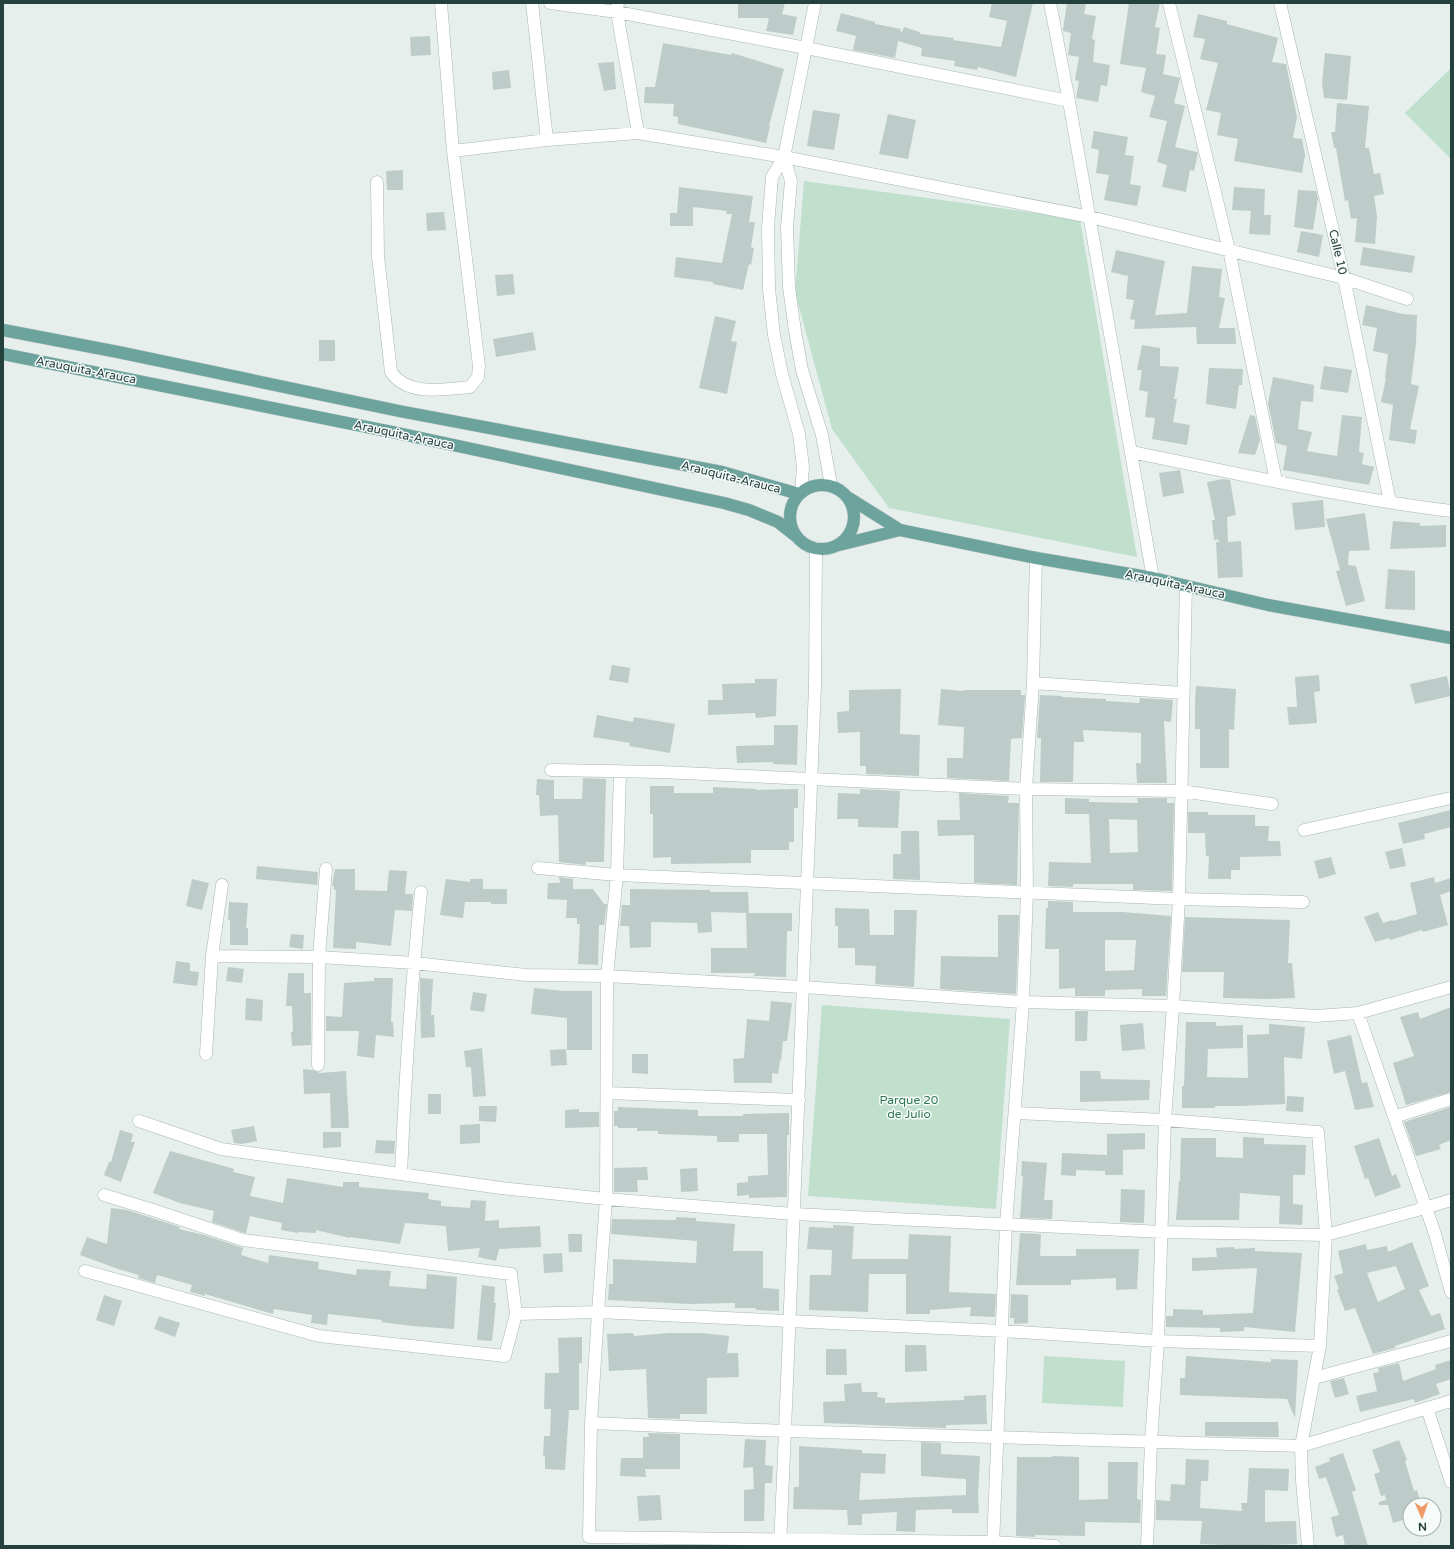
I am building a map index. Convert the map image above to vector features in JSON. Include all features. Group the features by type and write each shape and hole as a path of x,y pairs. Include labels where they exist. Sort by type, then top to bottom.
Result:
{"main road":[{"name":"Arauquita-Arauca","path":"3,330 399,411 722,472 800,493"},
{"name":"Arauquita-Arauca","path":"3,354 382,430 724,503 748,510 778,522 797,537"},
{"path":"838,545 845,540 851,532 855,515 853,506 841,490 821,484 810,486 800,493 793,501 789,520 797,537 805,545 816,548 831,548 900,530"},
{"path":"848,498 900,530"},
{"name":"Arauquita-Arauca","path":"900,530 1036,558 1153,578 1268,606 1451,638"}],"street":[{"path":"376,182 378,256 391,372 396,379 405,385 427,390 470,387 478,377 479,366 454,151 440,3"},
{"path":"532,3 547,140"},
{"path":"550,3 618,7 806,48 1069,101"},
{"path":"800,493 803,467 799,434 782,374 774,335 769,289 768,227 772,177 784,157 815,3"},
{"path":"1050,3 1090,217 1153,578"},
{"path":"1169,3 1229,250 1276,481"},
{"name":"Calle 10","path":"1280,3 1344,278 1390,502"},
{"path":"618,7 638,133"},
{"path":"454,151 547,140 638,133 784,157 1090,217 1344,278 1407,299"},
{"path":"784,157 791,181 787,227 789,287 795,331 802,370 822,435 831,486"},
{"path":"1131,452 1276,481 1390,502 1451,511"},
{"path":"780,1543 815,686 816,548"},
{"path":"993,1544 1003,1331 1006,1224 1023,1002 1027,892 1026,789 1034,683 1036,558"},
{"path":"1147,1546 1151,1442 1158,1341 1165,1120 1179,899 1186,586"},
{"path":"1034,683 1183,693"},
{"path":"551,770 620,771 1026,789 1181,791 1272,804"},
{"path":"620,771 617,875 607,976 606,1200 591,1423 589,1537 780,1543 993,1544 1055,1546"},
{"path":"1304,830 1451,798"},
{"path":"318,1065 319,957 326,868"},
{"path":"538,868 617,875 1179,899 1303,902"},
{"path":"206,1054 212,956 222,885"},
{"path":"401,1174 405,1071 421,892"},
{"path":"212,956 319,957 414,964 526,975 607,976 803,987 1023,1002 1173,1006 1316,1016 1358,1013 1451,987"},
{"path":"1358,1013 1434,1234 1451,1292"},
{"path":"607,1093 798,1100"},
{"path":"1394,1117 1451,1099"},
{"path":"1015,1113 1165,1120 1318,1132 1326,1235 1320,1346 1301,1446 1302,1481 1308,1546"},
{"path":"139,1121 222,1149 501,1188 606,1200 794,1214 1162,1232 1326,1235 1451,1200"},
{"path":"85,1271 319,1336 505,1356 516,1314 511,1274 243,1240 104,1196"},
{"path":"516,1314 598,1312 1003,1331 1158,1341 1320,1346"},
{"path":"1314,1378 1451,1341"},
{"path":"591,1423 785,1431 1301,1446 1451,1401"},
{"path":"1427,1408 1451,1482"}],"green space":[{"path":"1450,69 1451,71 1451,159 1405,113"},
{"path":"804,181 1080,219 1137,557 889,508 832,429 795,292"},
{"name":"Parque 20 de Julio","path":"822,1005 1010,1019 996,1209 808,1196"},
{"path":"1044,1356 1125,1361 1123,1407 1042,1403"}],"building":[{"path":"738,3 785,3 782,14 797,17 793,35 766,31 769,18 738,18"},
{"path":"992,3 1033,3 1016,77 978,67 977,70 954,66 955,61 921,56 922,48 898,41 895,58 853,50 856,36 836,31 841,13 875,22 875,24 901,29 900,31 902,32 904,27 920,32 920,34 954,38 953,40 1001,47 1007,21 989,17"},
{"path":"1067,3 1086,4 1084,14 1096,16 1092,39 1095,40 1093,62 1110,65 1107,86 1101,85 1098,102 1076,98 1079,81 1075,80 1079,57 1068,55 1071,33 1063,31"},
{"path":"1129,3 1160,3 1155,27 1160,28 1156,54 1166,55 1163,74 1180,78 1174,103 1185,106 1175,147 1198,153 1194,171 1190,170 1186,192 1162,187 1167,165 1157,162 1167,121 1149,117 1155,96 1141,92 1146,68 1120,64"},
{"path":"1198,14 1227,21 1227,24 1278,38 1272,62 1286,64 1297,117 1293,138 1302,139 1305,155 1302,173 1234,161 1238,139 1217,135 1221,113 1206,110 1218,63 1200,59 1205,39 1193,37"},
{"path":"430,36 431,55 411,56 410,37"},
{"path":"663,43 731,55 732,53 784,69 766,143 678,124 678,117 673,116 674,104 644,103 645,87 655,87"},
{"path":"1325,53 1351,56 1347,100 1324,98 1322,83"},
{"path":"614,62 616,89 604,91 598,63"},
{"path":"509,70 511,88 493,90 492,72"},
{"path":"1337,103 1369,106 1365,148 1369,148 1374,174 1380,173 1384,194 1374,196 1377,216 1375,244 1355,242 1357,218 1351,219 1348,200 1345,201 1336,148 1334,148 1331,132 1335,132"},
{"path":"813,110 840,114 834,150 807,146"},
{"path":"888,114 916,120 908,159 879,154"},
{"path":"1094,131 1128,137 1125,155 1134,156 1130,184 1141,186 1137,206 1104,200 1109,175 1096,173 1099,150 1091,148"},
{"path":"403,170 403,190 387,190 386,171"},
{"path":"679,187 753,196 749,222 755,222 751,247 754,248 751,265 749,264 743,290 713,284 713,282 674,277 676,257 722,263 732,214 726,214 727,211 693,207 693,226 670,226 670,213 677,213"},
{"path":"1234,187 1265,189 1264,215 1271,215 1270,235 1249,234 1251,211 1232,210"},
{"path":"1298,190 1316,191 1318,198 1313,230 1294,227"},
{"path":"444,212 446,230 427,231 426,213"},
{"path":"1301,231 1323,235 1319,257 1297,252"},
{"path":"1363,247 1415,256 1412,273 1360,265"},
{"path":"1116,250 1165,261 1155,315 1187,313 1192,266 1222,269 1219,297 1225,298 1219,328 1235,328 1236,344 1197,344 1196,327 1134,329 1135,320 1130,319 1134,300 1126,299 1128,276 1111,272"},
{"path":"513,274 515,294 497,296 495,275"},
{"path":"1366,305 1403,314 1417,315 1416,343 1411,384 1419,386 1410,429 1417,430 1415,444 1389,440 1393,405 1381,402 1386,378 1388,354 1373,351 1377,328 1362,325"},
{"path":"715,316 736,321 731,341 737,342 727,394 699,388"},
{"path":"533,332 536,350 496,357 493,339"},
{"path":"319,340 335,340 335,361 319,361"},
{"path":"1142,345 1160,348 1160,366 1179,367 1174,399 1177,399 1173,422 1190,425 1187,445 1152,439 1155,418 1145,417 1148,392 1139,390 1142,370 1137,370"},
{"path":"1324,366 1352,370 1348,393 1320,389"},
{"path":"1209,368 1243,369 1242,385 1239,385 1236,409 1206,404"},
{"path":"1273,377 1314,385 1313,402 1301,401 1298,429 1312,432 1307,451 1337,456 1342,415 1362,417 1359,452 1364,453 1362,464 1374,467 1369,485 1283,470 1287,446 1276,443 1268,403"},
{"path":"1250,415 1255,416 1260,440 1255,455 1238,453"},
{"path":"1180,470 1184,493 1163,497 1159,473"},
{"path":"1223,479 1230,480 1236,515 1227,517 1228,542 1241,541 1243,577 1218,578 1216,542 1219,542 1218,539 1214,540 1212,520 1215,520 1207,482"},
{"path":"1323,500 1325,527 1295,530 1292,503"},
{"path":"1365,513 1370,550 1349,551 1348,565 1356,566 1365,601 1346,606 1336,571 1340,570 1326,519"},
{"path":"1393,521 1420,523 1420,526 1446,525 1446,547 1390,549"},
{"path":"1388,569 1415,571 1415,610 1385,609"},
{"path":"612,665 630,668 628,683 609,680"},
{"path":"1319,675 1320,691 1314,692 1317,723 1289,725 1287,707 1297,707 1295,677"},
{"path":"1447,676 1451,696 1415,704 1410,684"},
{"path":"755,679 777,679 776,716 756,718 755,713 708,715 708,700 723,700 722,684 755,683"},
{"path":"1196,686 1236,689 1234,730 1229,729 1229,768 1200,768 1200,729 1195,729"},
{"path":"901,689 900,734 920,735 919,776 866,774 866,766 860,766 860,732 838,733 837,712 849,711 849,690"},
{"path":"941,689 963,691 1021,690 1021,695 1025,695 1022,738 1011,739 1009,781 947,778 947,758 963,758 964,727 938,725"},
{"path":"1040,695 1106,699 1106,701 1139,703 1140,698 1173,700 1171,722 1164,721 1167,783 1137,783 1136,763 1141,763 1141,733 1083,730 1084,742 1074,742 1073,782 1040,782 1041,738 1037,738"},
{"path":"597,715 633,722 634,717 675,724 670,753 629,746 630,743 593,737"},
{"path":"774,725 798,725 797,765 773,764 773,762 737,763 736,746 774,745"},
{"path":"583,778 606,779 604,862 586,862 585,865 559,862 558,815 540,816 539,795 536,795 537,779 554,780 554,799 582,799"},
{"path":"650,786 674,786 674,793 713,793 713,787 756,790 798,789 798,808 794,808 794,842 789,842 789,850 751,850 751,863 671,864 671,857 653,858 653,814 650,814"},
{"path":"860,789 900,791 898,828 858,827 858,819 837,819 838,793 860,794"},
{"path":"959,793 1009,796 1008,803 1019,803 1017,885 974,883 974,835 938,836 937,820 960,820"},
{"path":"1065,798 1089,799 1089,802 1138,803 1137,798 1167,798 1167,803 1174,803 1172,891 1133,890 1133,884 1073,884 1073,887 1048,886 1049,862 1091,863 1089,814 1065,814","holes":["1109,819 1137,820 1138,852 1110,853"]},
{"path":"1451,810 1451,827 1424,834 1425,839 1403,844 1398,823"},
{"path":"1188,812 1208,812 1208,815 1255,815 1255,826 1269,826 1268,841 1280,841 1281,856 1240,857 1240,870 1231,870 1231,879 1208,879 1209,856 1206,856 1205,833 1188,833"},
{"path":"901,831 919,831 920,880 893,879 893,854 901,854"},
{"path":"1402,848 1406,866 1390,869 1385,852"},
{"path":"1331,857 1336,874 1319,879 1314,861"},
{"path":"257,866 318,872 317,885 256,879"},
{"path":"335,869 355,869 355,890 387,891 389,870 407,871 405,894 413,894 412,911 395,910 391,946 356,942 356,949 333,948 336,890 334,890 334,886 332,886"},
{"path":"559,877 573,879 573,889 593,889 604,904 607,904 604,925 599,925 598,965 578,964 580,924 577,924 577,918 566,918 567,900 547,899 548,883 560,883"},
{"path":"1434,877 1435,883 1451,878 1451,891 1440,895 1448,925 1423,932 1422,930 1390,940 1389,938 1375,942 1364,917 1378,912 1383,923 1417,914 1410,883"},
{"path":"192,879 209,883 202,910 186,906"},
{"path":"446,879 470,882 470,879 483,879 483,889 507,889 507,904 491,904 491,902 465,902 463,918 440,915"},
{"path":"630,889 748,892 749,913 711,912 712,932 698,933 697,923 651,922 651,947 630,948 629,926 620,926 622,905 630,905"},
{"path":"1048,901 1073,902 1073,912 1123,912 1171,916 1166,996 1142,996 1142,989 1105,990 1105,996 1075,996 1075,988 1059,989 1059,949 1045,949 1046,908 1048,908","holes":["1105,940 1136,940 1134,970 1105,971"]},
{"path":"229,902 248,903 246,928 248,928 248,945 230,945 230,920 228,920"},
{"path":"835,908 869,909 870,935 894,935 894,910 917,910 914,987 875,984 876,966 855,965 855,948 838,948 838,926 835,926"},
{"path":"746,913 792,913 792,931 787,931 786,977 754,976 755,973 711,973 711,948 747,948"},
{"path":"998,915 1019,915 1016,994 940,989 941,956 998,957"},
{"path":"1185,917 1290,920 1288,963 1292,963 1295,998 1223,998 1224,972 1182,972"},
{"path":"291,934 304,935 303,949 289,947"},
{"path":"176,961 190,963 190,971 199,972 197,986 173,983"},
{"path":"228,967 244,969 242,983 226,981"},
{"path":"288,973 304,973 304,993 311,993 311,1045 292,1046 292,1006 286,1006"},
{"path":"374,978 393,978 391,1022 393,1022 394,1037 376,1035 374,1058 357,1056 359,1031 326,1031 326,1016 342,1017 344,983 374,981"},
{"path":"420,978 433,979 431,1015 434,1015 435,1037 421,1038"},
{"path":"534,988 564,991 592,991 592,1050 567,1050 567,1018 531,1014"},
{"path":"473,992 487,994 484,1012 470,1010"},
{"path":"246,998 263,1000 262,1021 245,1020"},
{"path":"771,1001 792,1003 787,1041 783,1041 778,1074 772,1073 772,1083 734,1083 733,1059 744,1058 747,1019 769,1021"},
{"path":"1451,1007 1451,1092 1406,1105 1393,1063 1414,1056 1400,1017 1418,1012 1420,1019"},
{"path":"1075,1011 1088,1011 1087,1041 1075,1041"},
{"path":"1186,1022 1216,1022 1216,1026 1243,1025 1243,1048 1208,1049 1207,1077 1248,1078 1247,1035 1269,1034 1269,1024 1305,1027 1302,1059 1284,1057 1285,1104 1215,1106 1215,1108 1182,1108"},
{"path":"1143,1023 1145,1049 1122,1051 1120,1025"},
{"path":"1351,1035 1362,1083 1367,1082 1374,1107 1355,1110 1345,1071 1334,1074 1327,1041"},
{"path":"482,1048 486,1096 473,1097 471,1067 466,1067 464,1051"},
{"path":"566,1049 567,1065 551,1066 550,1050"},
{"path":"632,1054 648,1054 648,1074 632,1073"},
{"path":"303,1069 313,1070 320,1073 346,1071 349,1128 331,1128 330,1093 304,1094"},
{"path":"1080,1071 1100,1071 1101,1079 1150,1080 1149,1100 1080,1102"},
{"path":"428,1094 441,1094 441,1114 428,1114"},
{"path":"1287,1096 1304,1097 1303,1112 1286,1111"},
{"path":"479,1106 497,1106 496,1122 479,1121"},
{"path":"618,1107 698,1110 698,1116 743,1116 743,1114 789,1113 789,1135 787,1135 787,1197 749,1198 749,1195 737,1196 737,1183 748,1182 748,1176 768,1175 767,1134 739,1134 739,1142 717,1142 717,1136 658,1134 658,1131 637,1131 637,1128 618,1128 618,1126 614,1126 614,1111 618,1111"},
{"path":"1451,1107 1451,1140 1439,1145 1441,1149 1416,1156 1404,1122"},
{"path":"579,1109 579,1112 599,1112 599,1127 565,1128 565,1110"},
{"path":"480,1124 480,1143 460,1144 460,1125"},
{"path":"254,1126 257,1141 242,1144 234,1143 231,1130"},
{"path":"120,1130 133,1134 131,1142 135,1142 121,1182 104,1175 109,1162 111,1162"},
{"path":"323,1132 341,1132 341,1147 323,1148"},
{"path":"1145,1133 1145,1149 1123,1150 1123,1175 1105,1175 1105,1171 1076,1170 1076,1176 1061,1175 1062,1153 1107,1155 1107,1134"},
{"path":"1243,1137 1264,1138 1264,1144 1306,1145 1305,1175 1293,1175 1293,1204 1303,1205 1302,1225 1279,1224 1280,1196 1240,1193 1239,1220 1176,1220 1180,1181 1181,1138 1216,1138 1216,1157 1243,1158"},
{"path":"1379,1138 1392,1176 1396,1174 1401,1187 1375,1197 1368,1178 1365,1179 1354,1146"},
{"path":"376,1140 395,1141 394,1154 375,1153"},
{"path":"170,1151 234,1169 233,1172 255,1177 250,1196 283,1203 287,1178 343,1187 343,1182 359,1182 359,1187 429,1193 428,1199 441,1201 441,1206 470,1208 471,1200 486,1201 485,1221 499,1220 499,1228 540,1226 541,1247 499,1249 496,1261 478,1257 480,1248 448,1251 446,1226 405,1223 400,1244 350,1238 316,1230 316,1233 298,1233 281,1230 282,1223 250,1216 245,1233 212,1222 214,1211 180,1203 153,1193"},
{"path":"1022,1161 1047,1163 1044,1200 1053,1200 1052,1219 1020,1218 1023,1176 1021,1176"},
{"path":"647,1167 648,1180 637,1180 638,1192 614,1192 614,1168"},
{"path":"697,1168 698,1191 681,1192 680,1169"},
{"path":"1121,1189 1145,1190 1144,1223 1120,1222"},
{"path":"111,1208 127,1210 180,1227 179,1229 204,1235 243,1248 241,1255 268,1263 269,1255 319,1262 318,1269 356,1275 357,1269 391,1271 389,1286 426,1289 427,1274 457,1277 454,1329 412,1326 381,1322 382,1320 328,1314 327,1325 311,1323 312,1315 274,1309 273,1314 205,1294 205,1296 190,1292 192,1285 157,1275 155,1283 138,1278 139,1275 80,1255 87,1237 107,1244"},
{"path":"676,1217 696,1218 696,1221 735,1224 733,1251 763,1251 763,1288 779,1289 779,1311 756,1310 756,1308 735,1308 735,1303 690,1304 608,1300 609,1284 613,1284 613,1259 696,1263 697,1241 611,1234 612,1219 676,1220"},
{"path":"833,1225 854,1226 852,1259 908,1259 909,1234 951,1236 949,1292 996,1294 995,1317 970,1316 971,1307 930,1310 930,1314 906,1314 906,1274 869,1274 868,1312 809,1310 810,1275 831,1275 832,1250 807,1249 809,1227 833,1228"},
{"path":"1020,1233 1041,1234 1040,1256 1076,1256 1076,1249 1139,1249 1137,1289 1116,1290 1116,1278 1071,1280 1071,1285 1016,1285"},
{"path":"568,1234 582,1234 582,1252 569,1252"},
{"path":"1412,1242 1429,1286 1419,1290 1431,1316 1440,1313 1445,1329 1395,1346 1395,1348 1373,1354 1355,1308 1345,1311 1337,1290 1339,1289 1334,1276 1343,1273 1338,1251 1366,1244 1367,1250 1387,1246 1388,1252","holes":["1396,1266 1405,1289 1378,1302 1367,1273"]},
{"path":"1234,1247 1234,1249 1255,1248 1255,1251 1302,1253 1295,1332 1244,1327 1244,1331 1220,1332 1220,1328 1166,1327 1166,1316 1173,1316 1173,1309 1203,1310 1203,1315 1253,1313 1257,1268 1192,1271 1192,1258 1217,1257 1216,1248"},
{"path":"562,1253 563,1272 544,1273 543,1254"},
{"path":"482,1285 495,1287 494,1303 496,1303 492,1341 477,1340"},
{"path":"1011,1294 1028,1295 1028,1323 1014,1324 1014,1318 1010,1318"},
{"path":"104,1295 122,1301 114,1326 96,1320"},
{"path":"159,1316 180,1323 175,1337 154,1329"},
{"path":"633,1333 634,1336 669,1333 702,1333 729,1336 727,1353 738,1353 739,1377 707,1378 707,1414 680,1414 680,1419 648,1418 646,1369 609,1371 607,1334"},
{"path":"582,1337 582,1363 579,1363 579,1410 569,1410 565,1470 545,1469 545,1456 543,1456 544,1436 550,1436 551,1409 544,1409 545,1373 559,1373 558,1338"},
{"path":"905,1345 926,1345 927,1371 905,1372"},
{"path":"826,1349 846,1349 847,1375 826,1375"},
{"path":"1186,1356 1271,1362 1271,1359 1298,1360 1295,1418 1287,1399 1180,1395 1180,1378 1185,1378"},
{"path":"1451,1360 1451,1379 1436,1384 1440,1394 1415,1403 1414,1399 1360,1412 1356,1396 1377,1391 1373,1373 1379,1372 1378,1368 1399,1363 1403,1381 1436,1369 1435,1365"},
{"path":"1344,1378 1349,1394 1335,1398 1330,1381"},
{"path":"861,1383 862,1392 878,1392 877,1397 885,1398 885,1403 964,1400 964,1396 986,1395 987,1424 946,1425 946,1428 942,1428 824,1423 823,1402 845,1401 844,1384"},
{"path":"1205,1422 1278,1422 1279,1437 1205,1436"},
{"path":"648,1433 680,1434 680,1469 645,1469 646,1477 620,1476 621,1458 643,1458 643,1437 649,1437"},
{"path":"745,1439 766,1440 765,1465 773,1466 772,1483 765,1483 764,1521 744,1521 744,1490 754,1489 753,1467 743,1468"},
{"path":"1399,1440 1407,1460 1405,1461 1414,1491 1417,1490 1419,1497 1402,1497 1402,1520 1393,1523 1388,1505 1379,1505 1379,1502 1386,1500 1385,1495 1381,1496 1374,1474 1380,1472 1372,1450"},
{"path":"921,1442 941,1443 941,1454 980,1456 978,1495 979,1513 952,1513 952,1509 916,1510 915,1532 896,1531 897,1512 862,1514 862,1525 848,1525 847,1510 793,1509 794,1487 799,1487 799,1446 862,1450 862,1453 886,1454 885,1474 861,1473 859,1500 966,1495 966,1479 921,1476"},
{"path":"1343,1453 1356,1490 1352,1492 1368,1546 1345,1546 1343,1535 1336,1537 1331,1517 1339,1515 1326,1477 1319,1479 1315,1467 1330,1461 1329,1458"},
{"path":"1017,1457 1079,1457 1079,1500 1108,1499 1108,1462 1138,1462 1137,1499 1141,1500 1140,1523 1085,1522 1085,1536 1016,1536"},
{"path":"1186,1459 1209,1460 1208,1481 1201,1481 1200,1508 1242,1511 1241,1503 1247,1503 1249,1468 1289,1469 1288,1491 1265,1490 1265,1522 1296,1521 1297,1544 1244,1546 1200,1544 1202,1521 1156,1520 1156,1500 1170,1501 1171,1484 1185,1485"},
{"path":"660,1495 662,1520 639,1521 637,1496"}]}
